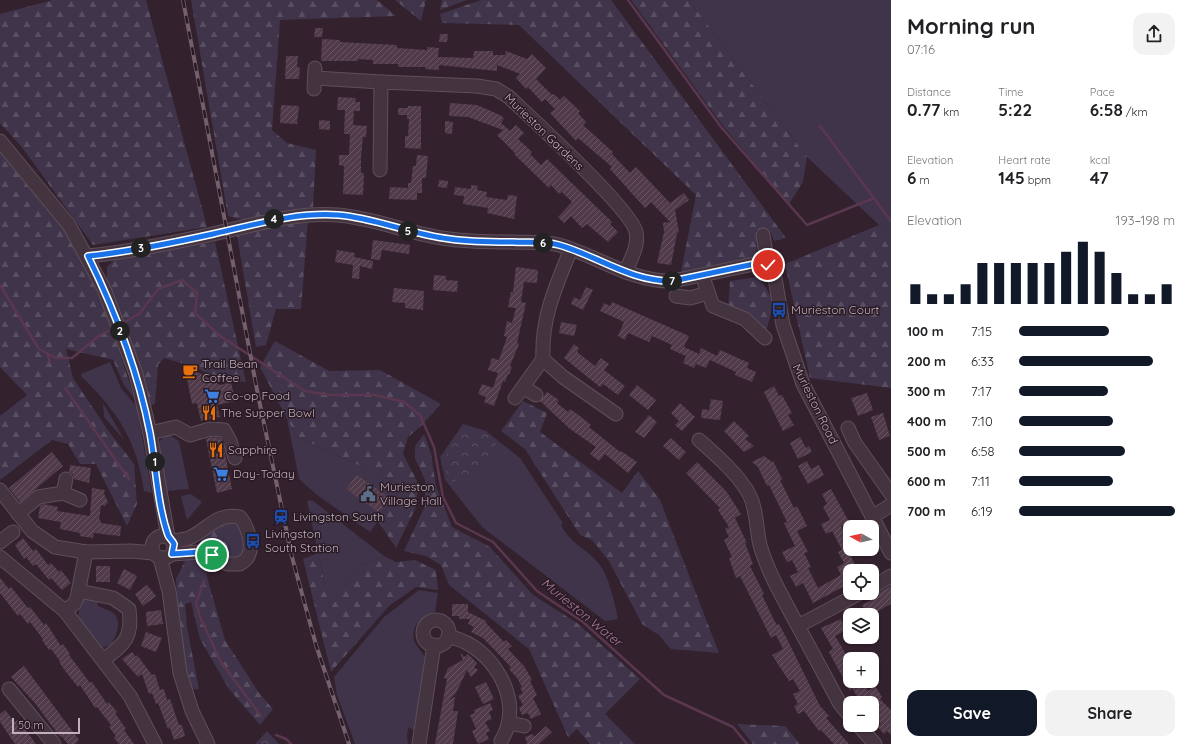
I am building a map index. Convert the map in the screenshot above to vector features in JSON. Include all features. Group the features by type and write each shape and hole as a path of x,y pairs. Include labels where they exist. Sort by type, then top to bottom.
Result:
{"street":[{"name":"Murieston Gardens","path":"315,79 476,86 496,89 509,97 611,197 631,220 636,230 637,242 625,272"},
{"path":"381,82 384,163"},
{"path":"0,141 69,225 88,256 104,289 131,358 150,433 162,508 164,548 180,673 192,711 208,744"},
{"path":"88,256 213,234 274,219 310,215 338,215 365,220 424,235 449,239 476,242 541,243 571,249 625,272 647,280 659,282 702,276 759,263 768,265"},
{"name":"Murieston Road","path":"762,235 768,265 775,278 784,325 803,384 891,553"},
{"path":"515,398 543,359 544,326 552,294 571,249"},
{"path":"702,276 713,306 745,319 765,338"},
{"path":"676,296 690,298 708,293"},
{"path":"543,359 563,377 616,414"},
{"path":"523,387 536,395"},
{"path":"150,433 176,427 190,435 210,429 224,430 235,458"},
{"path":"848,428 854,443 891,494"},
{"path":"699,440 713,446 742,483 750,496 755,512 760,545 775,582 843,708"},
{"path":"63,493 66,479"},
{"path":"0,490 32,531 55,547 86,552 117,553 164,548 200,552 228,564 240,564 248,557 250,547 246,525 240,517 231,515 220,518 188,538 164,548"},
{"path":"18,514 38,497 63,493 80,500"},
{"path":"872,517 891,505"},
{"path":"0,542 13,532"},
{"path":"65,612 74,604 79,591 86,552"},
{"path":"0,557 65,612 130,696 155,744"},
{"path":"879,583 891,576"},
{"path":"79,591 113,598 129,609 131,626 126,640 117,650 103,660"},
{"path":"798,626 847,600"},
{"path":"436,620 446,625 448,629 448,637 443,644 434,645 426,641 424,633 426,625 436,620"},
{"path":"448,637 458,638 470,643 497,672 504,682 509,708 509,723 501,742"},
{"path":"419,744 434,645"},
{"path":"9,689 17,705 54,744"},
{"path":"509,723 524,726"},
{"path":"864,732 875,744"}],"green space":[{"path":"53,0 146,0 207,227 93,245 21,146 0,123 0,14"},
{"path":"191,0 377,0 396,16 280,20 272,130 287,143 316,150 313,207 246,221 228,216"},
{"path":"395,0 426,0 421,21"},
{"path":"442,0 467,0 440,10"},
{"path":"481,0 611,0 786,238 774,241 771,233 756,230 757,256 681,272 696,195 519,25 442,23 440,14"},
{"path":"631,0 689,0 807,157 803,182 789,204 723,126"},
{"path":"689,0 891,0 891,239 879,225 807,157"},
{"path":"0,150 54,215 73,243 89,274 111,327 135,399 124,385 113,360 66,349 73,378 107,429 134,464 137,504 127,526 96,464 80,464 68,444 52,440 0,480 0,416 27,395 0,367"},
{"path":"308,220 301,309 276,309 266,345 256,347 237,236 267,227"},
{"path":"879,225 891,239 891,388 810,378 785,264"},
{"path":"215,242 246,382 220,380 195,367 164,358 158,365 155,404 149,406 107,284 107,267 116,258"},
{"path":"757,277 768,291 772,302 771,315 766,331 728,308 730,281"},
{"path":"275,341 329,371 380,370 441,404 421,426 408,437 403,454 418,483 416,507 396,548 378,521 403,486 296,436 260,367"},
{"path":"110,362 121,388 137,407 152,493 144,491 136,456 130,441 115,414 81,376 81,374"},
{"path":"523,401 547,413 540,432 622,493 638,471 660,500 719,653 671,649 659,635 642,624 609,561 592,540 580,535 525,449 501,431"},
{"path":"103,403 125,441 104,417"},
{"path":"287,419 296,436 403,486 370,532 317,495 299,479"},
{"path":"463,424 486,431 520,458 563,523 561,525 565,532 600,565 611,591 618,619 605,621 482,527 445,480 440,457"},
{"path":"463,428 489,435 499,449 479,471 452,482 442,463"},
{"path":"167,434 179,441 189,489 166,491 159,442"},
{"path":"424,434 431,453 436,486 452,527 490,547 533,595 577,623 640,679 605,714 635,744 590,744 577,729 568,737 529,649 449,585 441,565 426,556 404,551 425,506 425,480 415,458 415,446"},
{"path":"191,494 202,502 187,520 181,496"},
{"path":"312,500 384,556 358,567 330,609 307,501"},
{"path":"238,522 245,547 243,556 234,559 225,556 220,524"},
{"path":"220,524 229,531 231,546 225,556 203,549 200,536"},
{"path":"318,553 330,609 358,567 384,556 396,562 415,560 436,570 438,590 416,587 389,606 331,672 303,559"},
{"path":"187,557 205,561 207,577 225,640 259,693 273,709 260,725 229,689 200,639 191,602 185,604 187,627 199,689 190,690 179,632 176,579"},
{"path":"419,590 438,593 435,612 418,622 414,630 414,640 425,657 414,731 409,727 407,733 408,744 355,744 337,695 334,677 384,617"},
{"path":"81,598 97,602 98,606 110,611 117,618 117,632 111,645 101,648 78,618"},
{"path":"737,724 785,726 800,744 753,744"},
{"path":"267,731 279,744 255,744"}],"building":[{"path":"315,28 323,28 322,37 314,37"},
{"path":"440,34 448,34 447,42 439,42"},
{"path":"322,39 340,40 340,42 397,45 397,48 427,50 427,47 439,48 438,57 473,58 474,51 493,51 493,55 505,55 506,51 527,59 532,54 546,68 536,79 552,95 554,94 560,100 564,96 580,111 578,113 586,122 583,125 613,152 612,154 630,173 636,167 670,203 684,193 689,200 675,210 679,232 677,233 671,265 657,263 664,232 663,223 670,222 651,202 645,208 610,169 612,167 578,138 576,141 550,113 555,109 545,99 542,102 528,87 526,89 516,78 520,74 497,65 497,71 439,65 439,70 425,69 426,67 398,67 398,64 373,64 373,60 358,59 358,61 321,61"},
{"path":"286,56 298,56 297,67 300,68 299,79 285,79"},
{"path":"338,97 356,98 355,102 360,102 360,111 354,111 353,125 367,126 366,137 363,137 361,158 361,173 364,173 363,195 343,194 344,166 339,165 339,155 349,155 350,134 344,134 345,110 337,110"},
{"path":"450,103 477,105 500,115 504,118 501,123 510,131 516,125 524,133 518,139 532,152 530,154 541,165 547,159 612,222 610,224 618,232 608,242 587,224 582,228 571,216 564,223 558,217 572,202 562,192 559,194 551,185 549,188 514,154 515,153 497,135 503,130 468,117 449,116"},
{"path":"281,105 299,106 297,124 280,123"},
{"path":"408,106 421,106 421,149 405,148 405,136 408,136 409,119 407,119 407,115 398,115 398,108 408,108"},
{"path":"319,120 330,121 330,130 319,129"},
{"path":"445,121 453,122 452,134 445,133"},
{"path":"417,155 428,156 426,178 422,178 422,193 417,193 417,200 389,199 390,187 408,188 408,183 411,183 413,166 416,166"},
{"path":"439,180 448,181 447,188 438,187"},
{"path":"471,185 478,186 477,190 487,192 486,197 507,200 508,195 517,196 514,219 487,213 488,208 463,204 464,196 454,195 455,187 471,189"},
{"path":"373,240 410,245 409,254 382,250 380,260 371,259"},
{"path":"337,250 355,253 354,257 373,261 372,269 360,266 359,279 352,278 353,265 335,262"},
{"path":"516,267 538,270 537,283 524,282 521,302 526,303 517,343 519,344 510,366 512,367 509,375 508,374 505,382 503,381 494,406 484,402 486,397 478,394 482,384 493,388 498,373 488,370 492,358 499,360 507,337 504,336 507,321 512,323 516,308 508,307 511,292 513,292"},
{"path":"434,275 446,276 446,280 458,281 457,292 433,290"},
{"path":"586,287 593,290 583,310 571,304 574,297 580,300"},
{"path":"394,288 424,291 423,310 405,308 405,303 392,302"},
{"path":"612,302 689,336 684,347 699,354 701,348 717,356 720,350 749,363 747,368 756,372 752,382 735,375 736,372 710,360 706,368 696,364 694,368 683,363 686,356 670,349 672,345 652,336 649,342 628,333 625,340 618,336 624,322 600,311 604,303 610,306"},
{"path":"561,322 577,325 574,336 559,333"},
{"path":"574,344 579,348 577,352 595,366 601,358 609,364 604,370 625,386 618,395 603,384 600,387 564,358"},
{"name":"Co-op Food","path":"184,364 210,379 213,378 213,381 220,385 231,382 235,401 217,405 220,417 201,421 197,403 192,404"},
{"path":"637,385 656,400 648,410 629,395"},
{"path":"774,386 779,396 782,395 792,413 788,415 794,425 783,431 764,392"},
{"path":"547,392 559,400 557,403 568,412 570,409 580,416 591,425 589,427 620,452 621,451 637,462 628,473 605,454 599,461 590,454 596,447 570,429 540,401"},
{"path":"867,393 873,410 858,416 851,398"},
{"path":"711,399 723,401 720,420 701,418 702,409 709,410"},
{"path":"680,403 695,417 682,431 675,425 679,421 671,413"},
{"path":"883,413 890,436 879,440 871,417"},
{"path":"649,415 657,422 644,438 635,432"},
{"path":"734,421 749,436 745,439 754,446 744,452 724,431"},
{"name":"Day-Today","path":"211,437 219,438 223,444 232,489 217,493 206,439"},
{"path":"800,437 806,448 809,446 812,452 798,459 790,443"},
{"path":"671,438 686,452 679,460 663,446"},
{"path":"52,452 63,466 20,502 9,488"},
{"path":"764,456 772,462 773,461 782,479 780,480 794,508 797,506 807,526 797,531 808,552 804,553 811,567 808,568 818,588 841,575 837,567 844,563 838,552 842,550 832,531 826,534 821,524 830,520 823,507 827,504 822,494 831,489 848,520 843,520 843,525 841,526 843,530 843,556 853,556 851,557 854,564 843,564 843,587 813,603 803,583 796,587 790,576 798,572 792,560 787,562 782,552 795,546 784,523 787,522 769,485 767,486 758,467 752,462"},
{"path":"807,461 811,469 819,465 824,475 808,484 798,466"},
{"path":"697,462 726,491 741,514 735,518 747,543 745,543 753,564 750,566 764,594 762,595 774,620 777,625 779,624 787,639 820,706 829,716 826,718 849,744 834,744 821,730 819,731 804,711 798,714 794,706 798,704 793,694 800,691 793,679 789,681 772,655 783,649 776,635 771,638 740,576 736,578 729,558 732,557 724,540 729,537 725,529 729,527 718,510 720,508 686,473"},
{"path":"70,465 91,468 89,483 74,479 73,474 69,472"},
{"name":"Murieston Village Hall","path":"357,475 390,498 379,513 346,489"},
{"path":"92,488 105,490 104,494 108,502 105,506 101,505 99,520 101,523 121,526 120,536 94,533 93,538 80,536 80,533 60,529 61,522 38,518 40,506 43,504 58,507 57,511 90,516"},
{"path":"23,538 33,551 36,549 48,565 51,563 59,572 61,570 71,583 62,590 51,578 49,580 36,564 33,566 26,557 24,559 15,545"},
{"path":"96,566 110,566 110,582 96,582"},
{"path":"124,569 137,576 130,590 117,583"},
{"path":"0,578 9,589 11,587 28,608 30,607 44,625 46,623 61,646 63,644 70,654 69,655 90,683 92,682 107,704 109,702 117,712 115,713 126,729 124,730 134,744 119,744 114,738 116,736 109,727 111,725 97,707 95,708 80,685 78,687 66,672 59,662 60,661 51,649 49,650 42,640 43,639 30,622 28,624 20,614 18,616 0,593"},
{"path":"147,585 156,596 143,606 135,594"},
{"path":"891,586 891,604 879,610 879,608 864,608 862,605 871,600 879,600 879,592"},
{"path":"452,604 468,604 468,612 486,621 486,623 504,642 506,640 512,646 508,649 524,666 532,680 530,681 537,695 533,698 541,714 531,719 528,713 522,715 519,708 523,705 518,696 523,693 520,688 522,687 517,678 509,669 511,667 483,638 471,632 474,627 468,624 470,619 459,619 459,616 452,616"},
{"path":"161,610 163,624 147,626 146,612"},
{"path":"841,619 843,623 843,632 835,636 845,652 843,652 843,678 829,652 833,649 821,628"},
{"path":"146,632 162,638 156,652 141,646"},
{"path":"132,652 136,657 137,655 152,675 155,674 160,690 164,689 167,700 170,699 179,725 182,725 185,736 174,740 158,703 156,704 152,693 149,694 142,674 138,677 122,659"},
{"path":"460,653 465,657 468,654 477,663 474,667 478,670 471,677 467,670 456,693 449,700 455,697 453,711 458,711 453,744 435,744 447,679 444,678 448,668 463,660"},
{"path":"24,666 79,740 75,744 68,744 61,736 60,737 35,703 11,677"},
{"path":"486,682 494,699 483,704 475,687"},
{"path":"852,688 866,688 868,691 872,688 876,688 882,697 880,699 891,710 891,735 887,731 884,734 879,728 881,724 879,722 879,696 857,696"},
{"path":"490,703 493,710 489,712 492,719 485,722 490,731 486,733 489,739 478,744 472,731 476,729 470,715 475,713 474,710"},
{"path":"5,710 15,722 18,720 36,744 15,744 0,722 0,714"},
{"path":"546,726 552,732 539,744 526,744 525,737 533,734 534,737"}],"waterway":[{"path":"628,0 721,127 807,225 874,198"},
{"path":"820,126 891,221"},
{"name":"Murieston Water","path":"122,324 140,313 158,289 182,280 197,293 195,313 220,336 305,391 330,395 375,395 404,402 420,415 434,447 443,497 456,523 493,542 537,591 583,622 664,695 733,727 747,744"},
{"name":"Murieston Water","path":"0,285 39,349 56,358 72,358 100,335 114,328"},
{"name":"Murieston Water","path":"47,353 50,362"},
{"path":"65,388 129,479"},
{"path":"204,581 196,603 200,617 221,662 261,716"},
{"path":"276,735 286,739 291,744"}],"railway":[{"path":"183,0 258,395 292,557 316,645 349,744"}],"place":[{"name":"Murieston Court","path":"779,310"},
{"name":"Trail Bean Coffee","path":"190,371"},
{"name":"Co-op Food","path":"212,396"},
{"name":"The Supper Bowl","path":"209,413"},
{"name":"Sapphire","path":"216,450"},
{"name":"Day-Today","path":"221,474"},
{"name":"Murieston Village Hall","path":"368,494"},
{"name":"Livingston South","path":"281,517"},
{"name":"Livingston South Station","path":"253,541"}],"route":[{"path":"212,555 200,552 181,552 172,554 175,548 173,541 168,537 150,433 136,374 104,289 88,256 108,254 213,234 274,219 310,215 338,215 365,220 424,235 449,239 476,242 541,243 557,245 595,258 625,272 647,280 659,282 702,276 759,263 765,263 768,265"}]}
